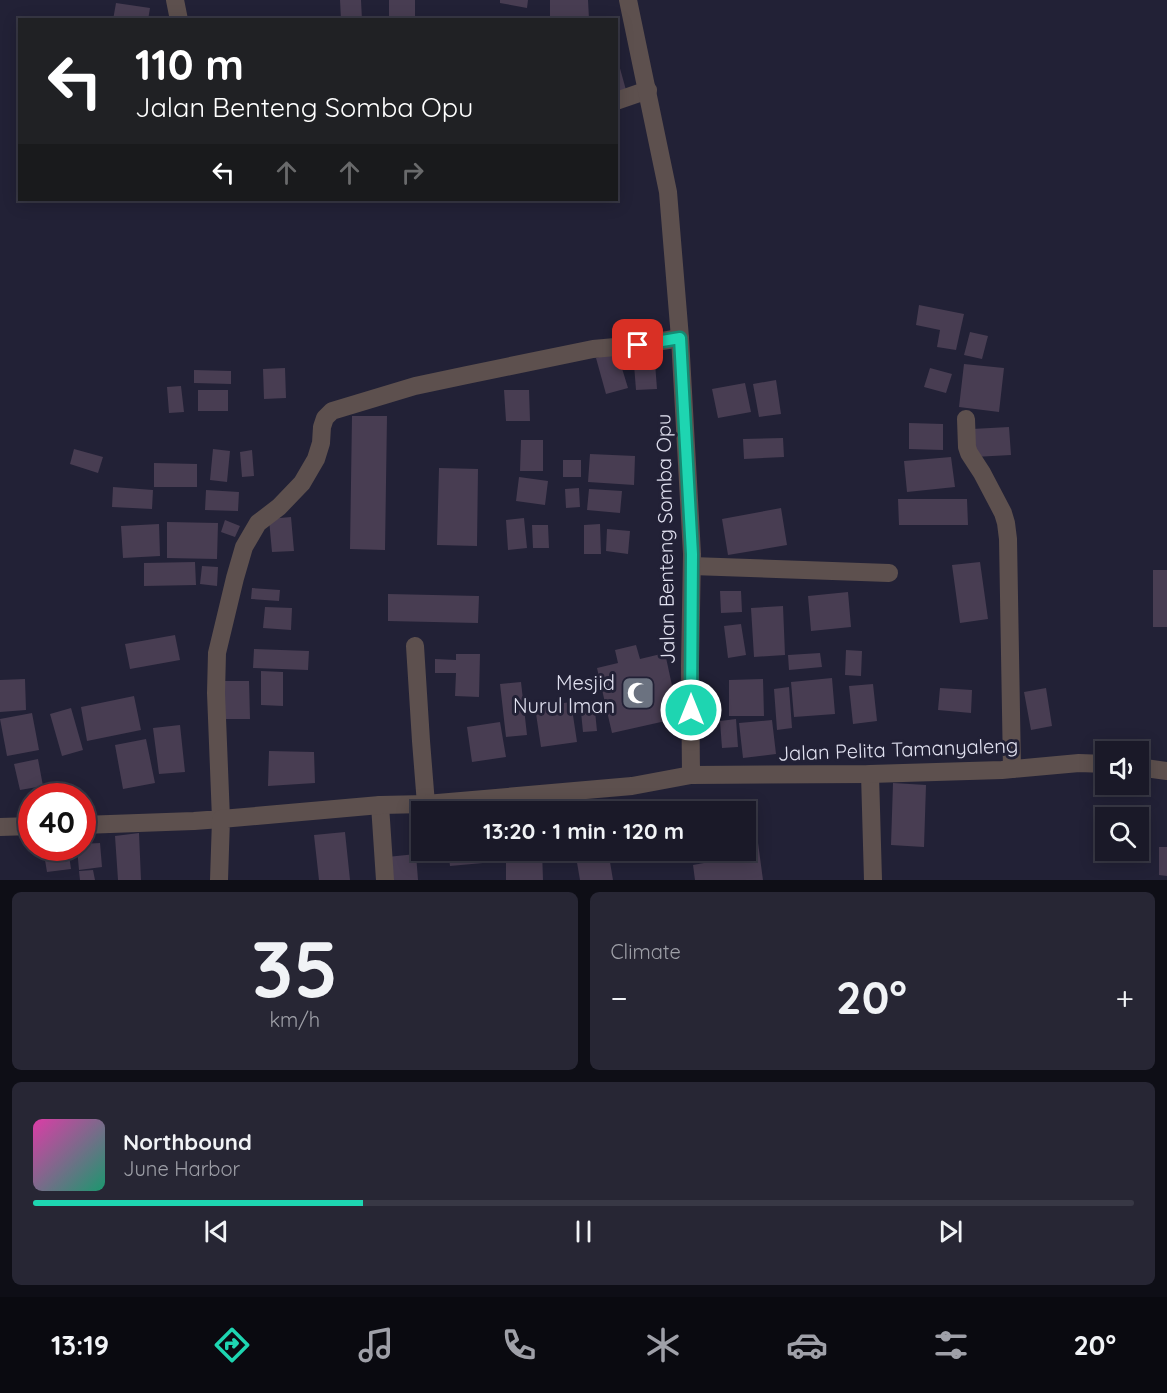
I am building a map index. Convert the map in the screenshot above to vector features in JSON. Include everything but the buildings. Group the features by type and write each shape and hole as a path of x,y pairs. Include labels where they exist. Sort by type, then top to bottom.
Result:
{"street":[{"path":"175,0 179,18"},
{"name":"Jalan Benteng Somba Opu","path":"628,0 668,192 680,338 692,566 691,775"},
{"path":"618,100 648,90"},
{"path":"219,880 221,819 216,693 217,653 244,547 258,523 279,507 302,483 316,459 325,418 332,411 415,386 593,349 680,338"},
{"path":"966,419 969,453 1006,523 1012,769"},
{"path":"692,566 889,573"},
{"path":"416,646 426,801"},
{"name":"Jalan Pelita Tamanyaleng","path":"460,801 632,786 691,775 870,774 1095,764"},
{"path":"1149,769 1167,771"},
{"path":"870,774 873,880"},
{"name":"Jalan Pelita Tamanyaleng","path":"96,824 194,821 411,804"},
{"path":"380,805 385,880"},
{"path":"0,827 18,826"}],"place":[{"name":"Mesjid Nurul Iman","path":"638,693"}],"route":[{"path":"638,345 680,338 692,554 691,710"}]}
